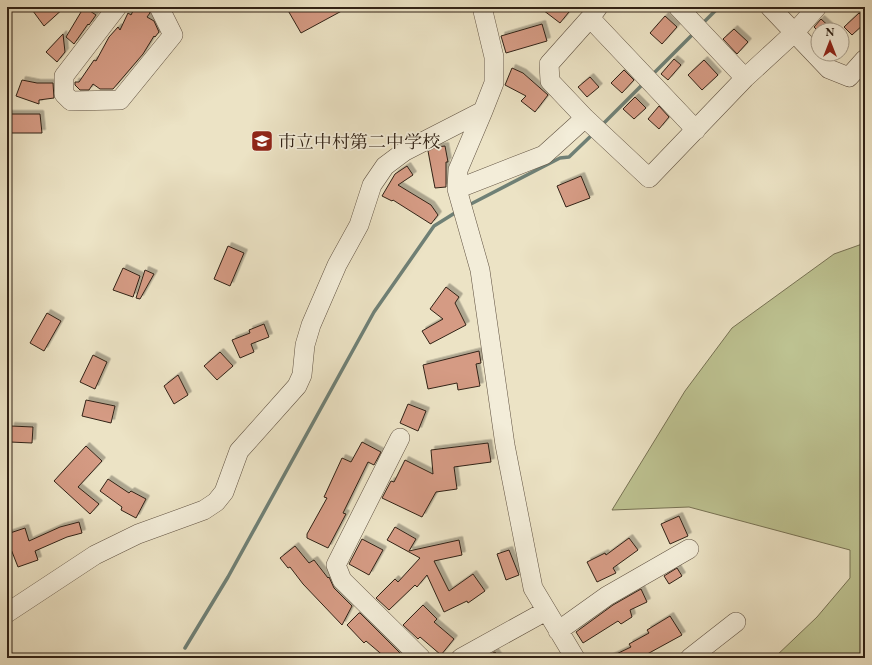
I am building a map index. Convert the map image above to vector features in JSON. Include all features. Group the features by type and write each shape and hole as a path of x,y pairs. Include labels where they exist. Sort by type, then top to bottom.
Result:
{"street":[{"path":"117,7 64,76 64,94 70,101 120,100 173,35 159,7"},
{"path":"482,7 494,57 494,83 458,170 457,189 480,270 506,445 531,581 533,588 546,611 575,658"},
{"path":"678,7 745,78"},
{"path":"770,7 829,70 849,77 865,59"},
{"path":"696,130 594,13 549,64 550,81 585,118 649,178 696,130 745,78 795,32 818,7"},
{"path":"7,613 95,556 138,534 204,510 216,502 224,492 239,451 297,386 302,375 305,345 311,325 337,265 359,225 372,185 385,166 405,151 483,112"},
{"path":"457,189 544,155 585,118"},
{"path":"400,438 336,565 342,580 421,658"},
{"path":"558,631 607,596 689,549"},
{"path":"461,658 546,611"},
{"path":"690,658 736,622"}],"green space":[{"path":"865,243 865,658 774,658 817,617 850,578 850,550 689,507 612,510 685,391 732,328 834,254"}],"building":[{"path":"30,7 65,7 44,26"},
{"path":"84,7 96,15 74,44 66,37"},
{"path":"135,7 148,7 150,13 147,17 154,21 159,32 155,37 154,36 143,54 113,89 100,89 93,84 89,90 80,90 75,85 75,82 79,82 94,60 96,61 109,37 118,27 120,30 128,13 131,15"},
{"path":"286,7 349,7 301,33"},
{"path":"539,7 573,7 560,23"},
{"path":"859,13 865,19 865,23 852,35 850,33 849,22"},
{"path":"665,16 677,27 662,44 650,33"},
{"path":"542,24 547,41 506,53 501,36"},
{"path":"734,29 748,42 737,54 723,39"},
{"path":"63,34 65,52 57,62 46,52"},
{"path":"674,59 681,65 668,80 661,74"},
{"path":"704,60 718,75 702,90 688,75"},
{"path":"512,68 523,73 548,95 535,112 521,101 526,96 505,85"},
{"path":"624,70 634,80 622,93 611,83"},
{"path":"590,77 599,87 587,97 578,87"},
{"path":"22,80 37,83 53,83 54,98 39,100 39,104 16,96"},
{"path":"635,97 646,108 634,119 623,109"},
{"path":"659,106 669,117 659,129 648,119"},
{"path":"7,114 40,114 42,133 7,133"},
{"path":"445,146 448,162 446,162 446,187 435,188 428,151 436,147"},
{"path":"407,166 413,175 398,185 431,205 438,215 431,224 393,200 392,201 382,196 395,174"},
{"path":"581,176 590,198 566,207 557,186"},
{"path":"228,246 244,253 230,286 214,279"},
{"path":"123,268 140,276 133,297 113,290"},
{"path":"145,270 154,274 140,299 136,298"},
{"path":"446,287 459,297 455,303 466,325 430,344 422,331 443,319 430,309"},
{"path":"47,313 61,321 44,351 30,343"},
{"path":"264,324 269,337 251,344 254,352 240,358 232,340 250,333 249,330"},
{"path":"479,351 481,363 476,364 480,386 458,390 457,383 428,389 423,365"},
{"path":"220,352 233,366 217,380 204,366"},
{"path":"93,355 107,362 95,389 80,382"},
{"path":"178,375 188,395 174,404 164,386"},
{"path":"86,400 115,406 111,423 82,416"},
{"path":"408,404 426,411 418,431 400,423"},
{"path":"11,426 33,427 32,443 10,442"},
{"path":"362,442 381,452 374,465 368,462 343,513 346,514 328,548 307,538 307,534 327,498 324,497 342,458 351,462"},
{"path":"488,443 491,462 454,467 457,489 436,492 422,517 382,498 391,481 394,482 405,460 433,474 431,450"},
{"path":"86,446 102,461 78,487 99,504 90,514 54,481"},
{"path":"108,479 129,493 131,491 146,499 136,518 121,510 122,507 100,491"},
{"path":"679,516 688,536 670,544 661,524"},
{"path":"79,522 82,533 67,537 35,551 38,560 18,567 7,539 7,534 25,528 29,541 60,527"},
{"path":"395,527 416,539 409,551 459,540 462,555 434,561 449,591 473,574 485,591 468,603 467,601 444,612 427,575 417,587 415,585 389,610 376,598 395,579 398,582 420,558 387,540"},
{"path":"629,538 638,550 613,568 616,573 597,582 587,562 605,553 606,555"},
{"path":"362,539 383,550 369,575 349,564"},
{"path":"295,546 309,563 314,560 328,578 329,577 334,588 352,606 342,625 303,584 290,567 288,568 280,558"},
{"path":"509,550 519,575 506,580 497,554"},
{"path":"677,568 682,576 669,584 664,576"},
{"path":"641,589 647,602 630,610 632,617 621,624 618,621 583,643 576,632 613,605"},
{"path":"423,605 437,619 434,622 454,639 441,655 420,637 418,639 403,625"},
{"path":"359,613 405,658 386,658 366,641 364,643 347,625"},
{"path":"670,616 682,635 640,658 608,658 631,647 629,644 649,633 647,630"},
{"path":"495,652 499,658 484,658"}],"waterway":[{"path":"702,24 719,7"},
{"path":"652,75 694,33"},
{"path":"601,126 643,84"},
{"path":"467,206 560,158 569,157 594,133"},
{"path":"185,648 228,577 374,312 434,226 458,211"}],"place":[{"name":"市立中村第二中学校","path":"262,141"}]}
